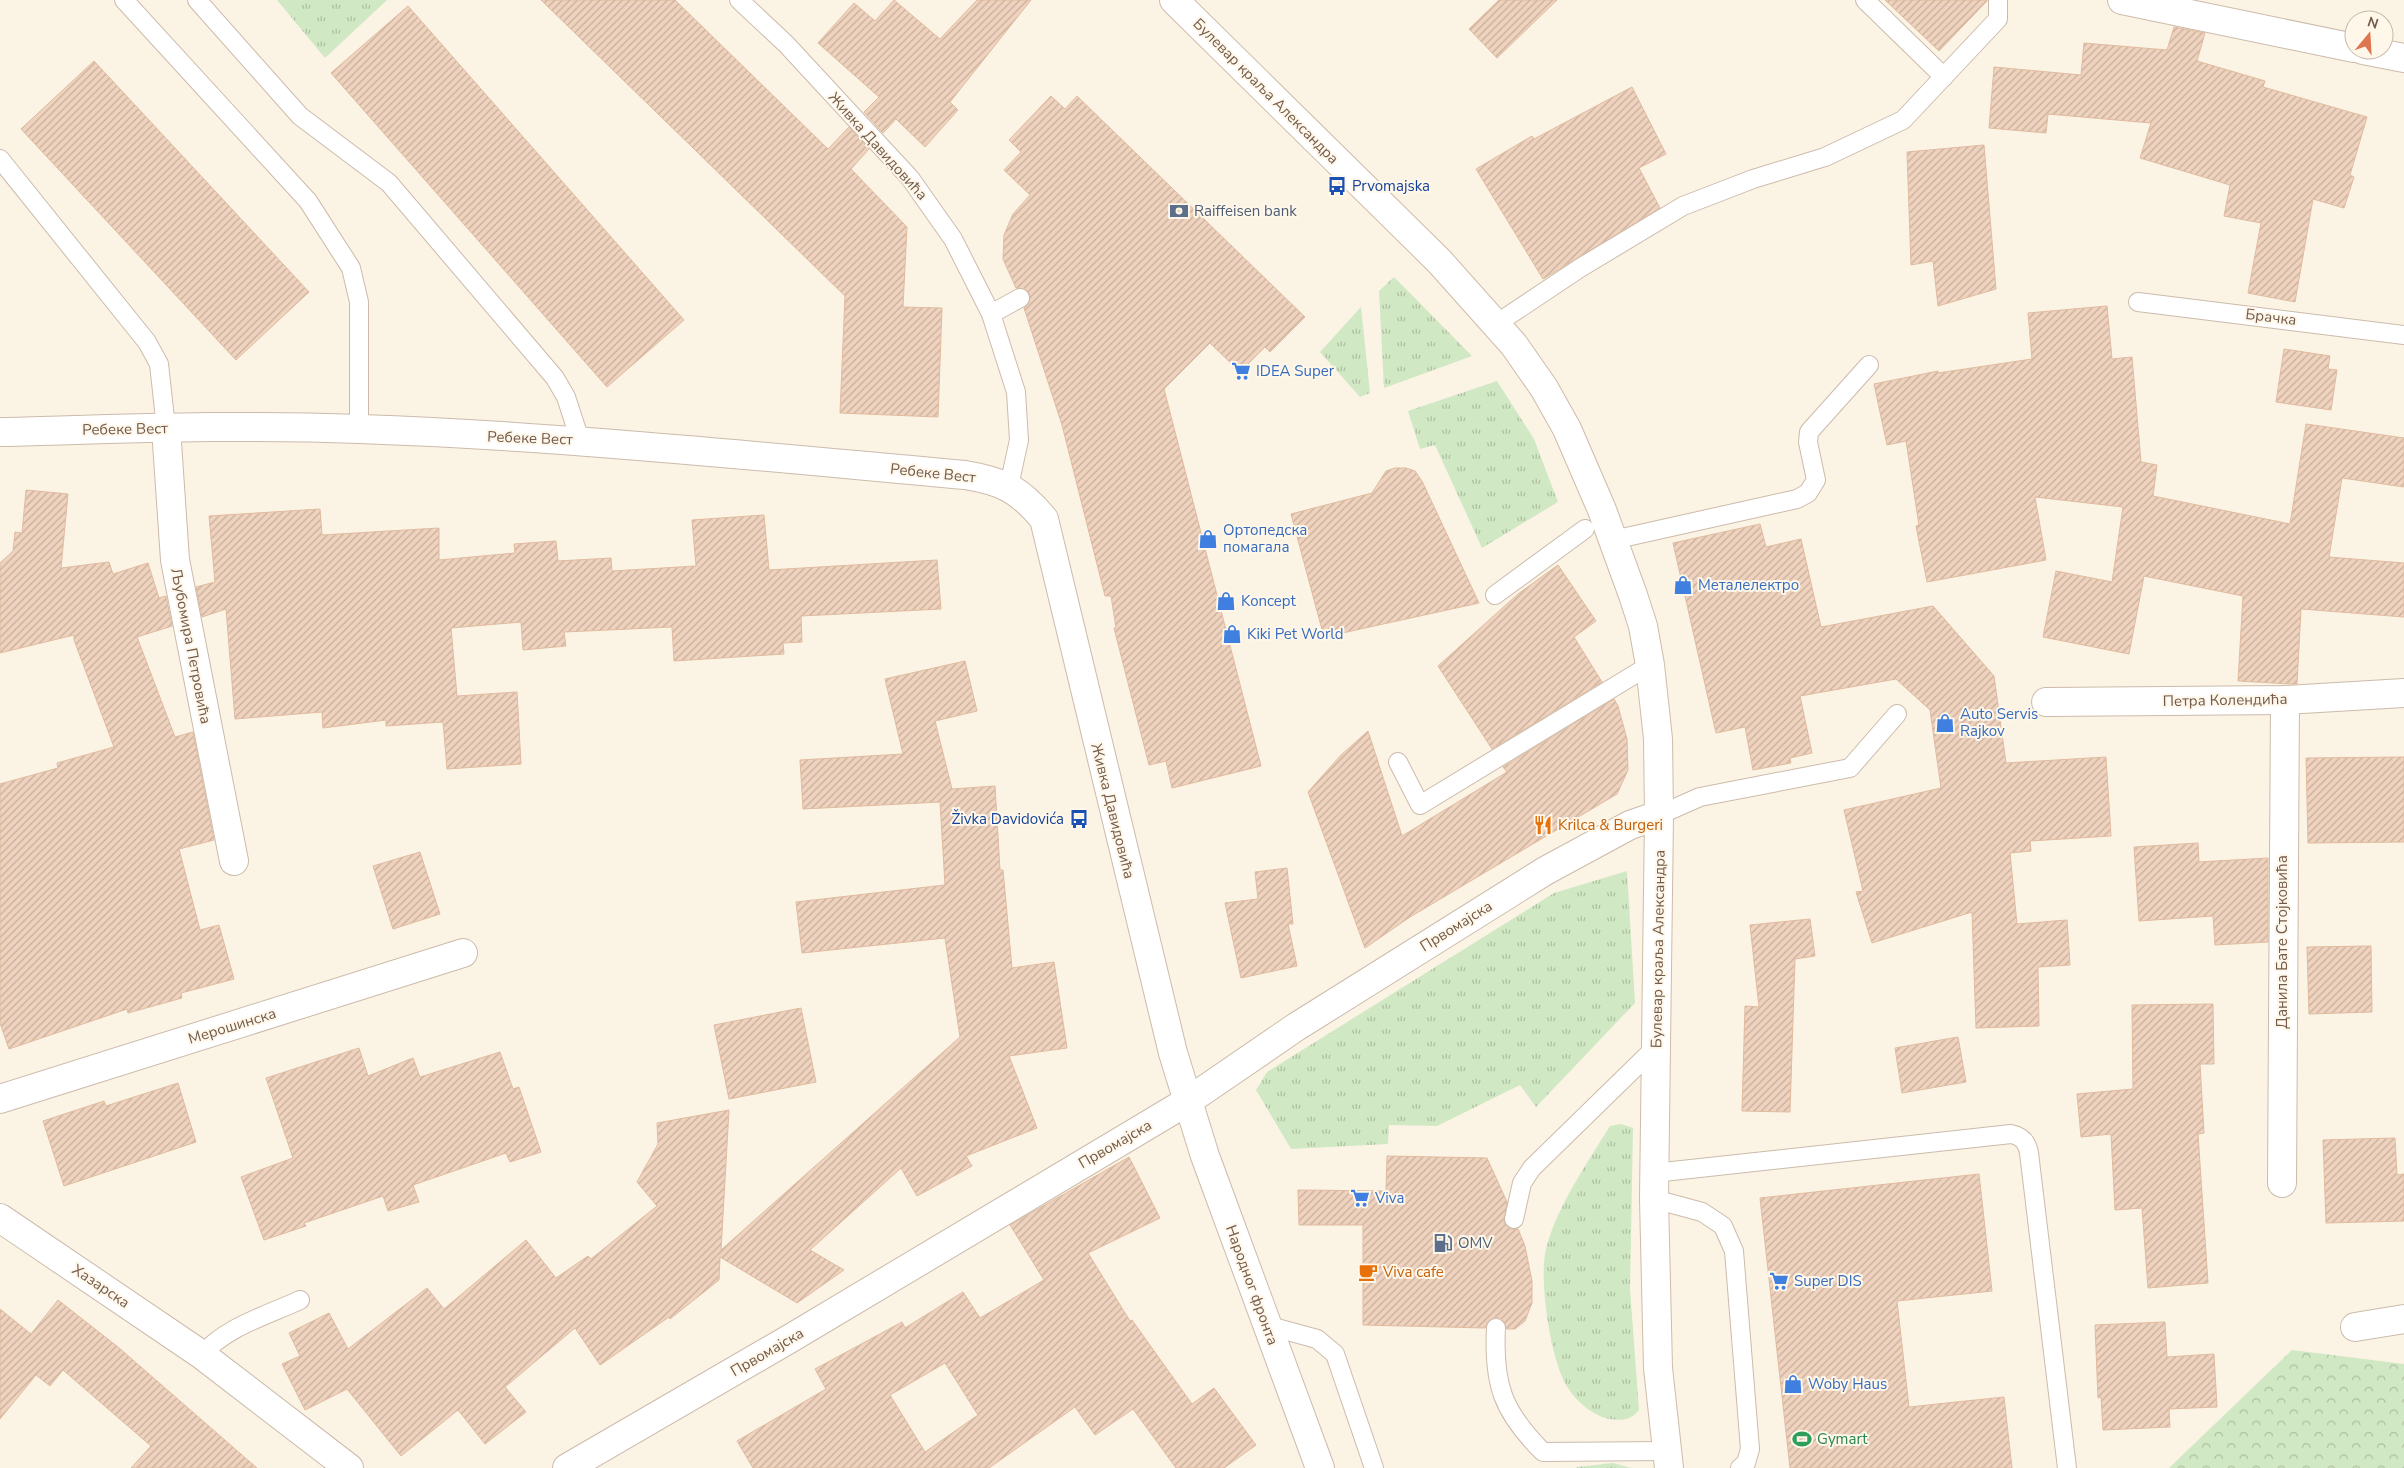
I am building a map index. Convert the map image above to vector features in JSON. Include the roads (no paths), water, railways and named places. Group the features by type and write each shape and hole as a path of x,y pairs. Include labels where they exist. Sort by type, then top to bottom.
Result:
{"street":[{"name":"Булевар краља Александра","path":"1174,0 1439,261 1496,324 1531,369 1556,409 1591,481 1643,626 1650,665 1658,739 1657,1046 1654,1186 1658,1368 1668,1460"},
{"path":"2122,0 2344,46"},
{"name":"Ребеке Вест","path":"0,432 166,428 359,429 580,440 965,475 990,479 1008,486 1029,501 1044,519"},
{"name":"Љубомира Петровића","path":"166,428 175,560 234,861"},
{"name":"Живка Давидовића","path":"1044,519 1169,1034 1188,1101"},
{"name":"Петра Колендића","path":"2046,702 2285,700 2404,693"},
{"name":"Данила Бате Стојковића","path":"2282,1183 2285,700"},
{"name":"Првомајска","path":"567,1468 792,1338 1188,1101 1296,1027 1545,871 1630,825 1659,815"},
{"name":"Мерошинска","path":"0,1099 463,953"},
{"name":"Народног фронта","path":"1188,1101 1204,1156 1320,1468"},
{"name":"Хазарска","path":"0,1218 202,1355 349,1468"},
{"path":"2355,1327 2404,1319"}],"lane":[{"path":"124,0 308,201 351,268 359,302 359,429"},
{"path":"197,0 300,116 389,182 555,378 566,397 580,440"},
{"name":"Живка Давидовића","path":"739,0 786,44 914,184 953,239 991,314 1016,392 1019,440 1008,486"},
{"path":"1865,0 1944,77"},
{"path":"1496,324 1580,268 1683,206 1753,179 1825,156 1904,120 1998,18 1998,0"},
{"path":"0,159 147,342 159,364 166,428"},
{"path":"991,314 1020,298"},
{"name":"Брачка","path":"2138,302 2404,335"},
{"path":"1613,540 1797,499 1808,493 1816,480 1808,442 1810,432 1869,365"},
{"path":"1495,595 1585,529"},
{"path":"1398,762 1420,805 1650,665"},
{"path":"1659,815 1700,797 1850,768 1898,714"},
{"path":"1514,1219 1522,1183 1532,1168 1657,1046"},
{"path":"1654,1186 2011,1134 2018,1135 2027,1145 2029,1153 2067,1468"},
{"path":"1654,1186 1702,1212 1723,1226 1734,1251 1750,1449 1746,1463 1740,1468"},
{"path":"202,1355 210,1346 225,1336 300,1300"},
{"path":"1266,1325 1317,1340 1335,1354 1374,1468"},
{"path":"1496,1328 1497,1364 1505,1403 1543,1460 1668,1460"}],"place":[{"name":"Prvomajska","path":"1337,186"},
{"name":"Raiffeisen bank","path":"1179,211"},
{"name":"IDEA Super","path":"1241,371"},
{"name":"Ортопедска помагала","path":"1208,539"},
{"name":"Металелектро","path":"1683,585"},
{"name":"Koncept","path":"1226,601"},
{"name":"Kiki Pet World","path":"1232,634"},
{"name":"Auto Servis Rajkov","path":"1945,723"},
{"name":"Živka Davidovića","path":"1079,819"},
{"name":"Krilca & Burgeri","path":"1543,825"},
{"name":"Viva","path":"1360,1198"},
{"name":"OMV","path":"1443,1243"},
{"name":"Viva cafe","path":"1368,1272"},
{"name":"Super DIS","path":"1779,1281"},
{"name":"Woby Haus","path":"1793,1384"},
{"name":"Gymart","path":"1802,1439"}]}
